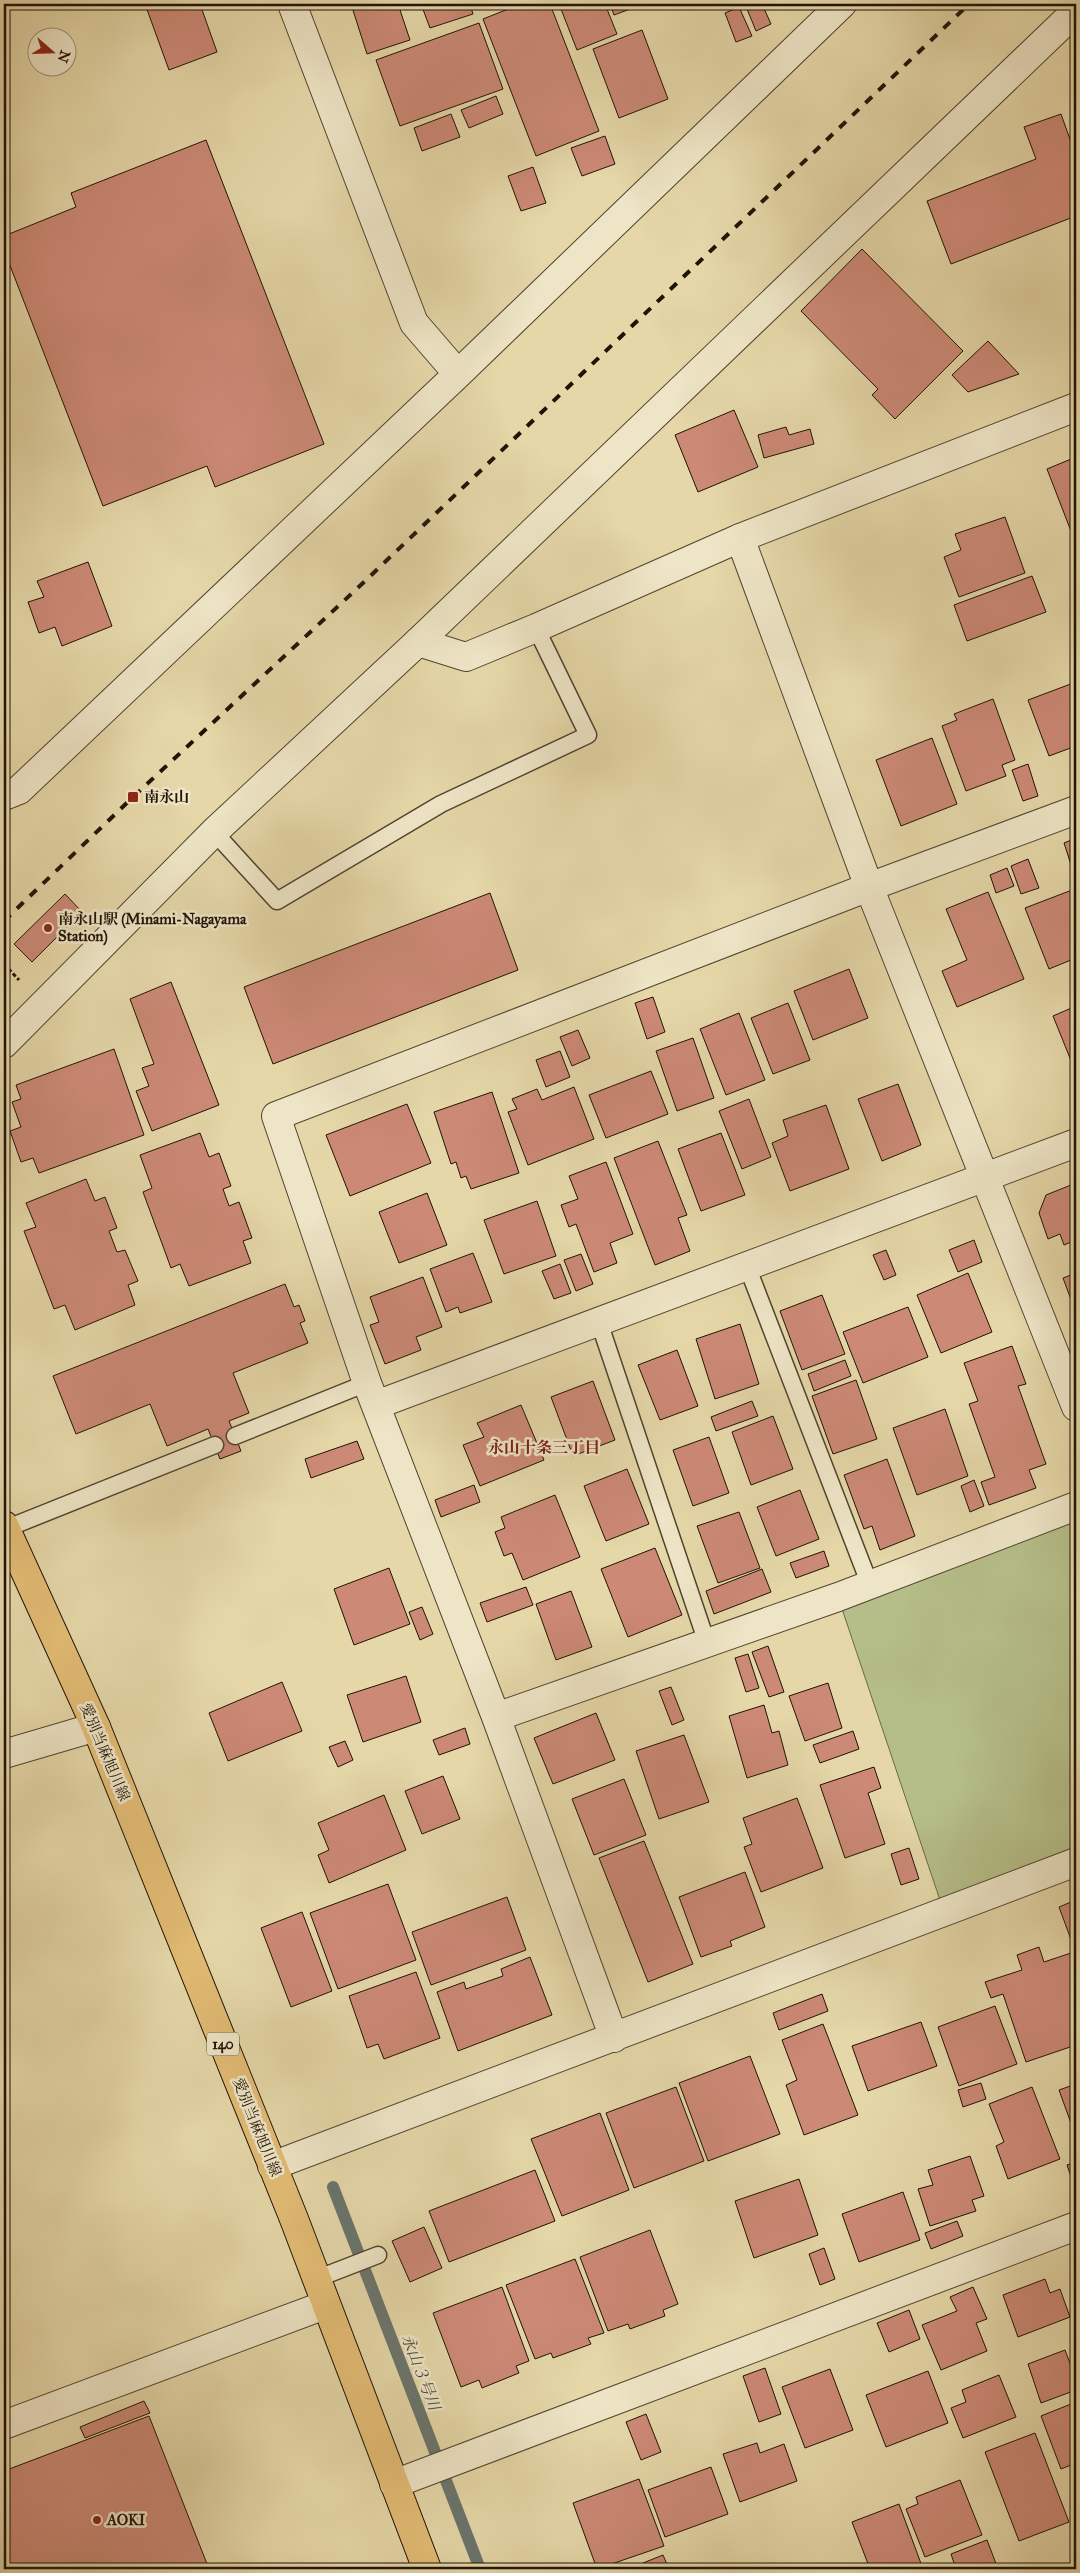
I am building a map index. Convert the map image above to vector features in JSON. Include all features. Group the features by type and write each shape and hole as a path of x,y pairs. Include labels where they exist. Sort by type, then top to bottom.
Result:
{"main road":[{"name":"愛別当麻旭川線","path":"5,1527 96,1727 272,2166 427,2569"}],"street":[{"path":"292,4 414,323 458,374"},
{"path":"4,796 19,790 458,374 842,4"},
{"path":"4,1044 214,832 418,642 1076,11"},
{"path":"418,642 466,656 536,628 740,538 1076,406"},
{"path":"740,538 869,887 1076,1407"},
{"path":"614,2038 496,1716 372,1394 276,1116 869,887 1076,810"},
{"path":"372,1394 599,1322 1076,1143"},
{"path":"496,1716 870,1585 1076,1506"},
{"path":"4,1754 96,1727"},
{"path":"272,2166 1076,1862"},
{"path":"394,2484 1076,2226"},
{"path":"4,2425 325,2305"}],"lane":[{"path":"214,832 277,900 441,804 588,735 536,628"},
{"path":"747,1266 870,1585"},
{"path":"599,1322 708,1643"},
{"path":"235,1436 372,1394"},
{"path":"5,1527 214,1444"},
{"path":"316,2279 378,2255"}],"green space":[{"path":"1076,1506 1076,1862 944,1912 838,1597"}],"building":[{"path":"145,4 200,4 217,52 169,70"},
{"path":"351,4 398,4 410,40 367,54"},
{"path":"421,4 470,4 473,14 430,28"},
{"path":"521,4 550,4 599,131 536,156 483,19"},
{"path":"559,4 605,4 617,34 577,50"},
{"path":"610,4 632,4 633,8 614,15"},
{"path":"745,4 762,4 771,24 756,31"},
{"path":"739,7 752,36 736,42 725,13"},
{"path":"479,23 503,89 400,126 376,60"},
{"path":"642,30 668,99 619,118 593,49"},
{"path":"496,96 503,114 469,128 461,110"},
{"path":"451,114 460,137 422,151 414,128"},
{"path":"1061,114 1072,145 1076,143 1076,216 951,264 927,201 1036,159 1024,127"},
{"path":"605,136 615,164 582,176 571,148"},
{"path":"206,140 324,444 215,487 207,466 103,506 4,250 4,236 76,207 71,193"},
{"path":"533,167 546,203 521,211 508,176"},
{"path":"862,249 963,351 895,419 872,395 878,389 801,311"},
{"path":"988,341 1019,374 968,392 952,375"},
{"path":"734,410 758,467 698,492 675,435"},
{"path":"786,427 789,435 810,429 814,444 764,458 758,435"},
{"path":"1076,457 1076,544 1047,469"},
{"path":"1005,517 1025,573 959,597 944,557 961,550 955,534"},
{"path":"88,562 112,626 62,646 55,627 39,633 28,602 44,597 37,581"},
{"path":"1032,576 1046,612 967,641 954,605"},
{"path":"1076,682 1076,746 1049,756 1028,700"},
{"path":"993,699 1015,760 1002,765 1006,776 966,791 942,726 957,720 954,714"},
{"path":"932,738 957,804 901,826 876,760"},
{"path":"1028,764 1038,796 1023,801 1012,770"},
{"path":"1076,838 1076,873 1074,874 1064,843"},
{"path":"1028,859 1039,888 1021,894 1011,866"},
{"path":"1007,868 1014,886 996,893 990,875"},
{"path":"1072,890 1076,901 1076,958 1049,969 1025,908"},
{"path":"988,892 1024,979 957,1007 942,971 967,960 946,909"},
{"path":"490,893 518,970 273,1064 244,987"},
{"name":"南永山駅 (Minami-Nagayama Station)","path":"65,894 82,912 32,962 14,944"},
{"path":"849,969 868,1018 813,1040 794,991"},
{"path":"171,982 219,1105 152,1131 136,1091 149,1086 142,1068 154,1064 130,999"},
{"path":"653,997 665,1032 647,1039 635,1003"},
{"path":"788,1003 810,1060 773,1074 751,1018"},
{"path":"1076,1006 1076,1061 1072,1063 1053,1016"},
{"path":"739,1013 765,1080 726,1095 700,1029"},
{"path":"578,1030 590,1058 572,1066 560,1037"},
{"path":"693,1038 714,1098 677,1111 656,1051"},
{"path":"114,1049 144,1135 39,1173 33,1158 21,1162 10,1131 21,1127 12,1102 21,1099 16,1085"},
{"path":"560,1051 570,1077 546,1087 536,1060"},
{"path":"651,1071 668,1114 606,1138 589,1095"},
{"path":"898,1084 921,1145 882,1161 858,1099"},
{"path":"574,1087 594,1139 528,1165 508,1112 517,1109 512,1099 537,1089 542,1100"},
{"path":"492,1092 519,1173 471,1189 466,1176 461,1178 456,1162 451,1164 434,1112"},
{"path":"749,1099 771,1157 742,1169 719,1111"},
{"path":"407,1104 431,1163 350,1196 326,1135"},
{"path":"826,1105 849,1169 790,1191 772,1143 788,1136 783,1120"},
{"path":"200,1133 209,1157 219,1153 231,1186 223,1189 229,1206 239,1202 252,1238 243,1241 251,1263 189,1286 180,1264 171,1268 143,1192 152,1188 140,1155"},
{"path":"721,1133 745,1195 701,1211 678,1149"},
{"path":"658,1141 687,1215 678,1218 690,1251 655,1265 614,1158"},
{"path":"606,1162 633,1234 610,1243 617,1263 594,1272 576,1224 569,1227 561,1205 578,1199 569,1176"},
{"path":"86,1179 95,1201 105,1197 117,1228 109,1231 117,1252 125,1250 138,1281 128,1285 135,1305 75,1330 65,1305 54,1309 24,1231 36,1227 26,1203"},
{"path":"1076,1183 1076,1240 1064,1245 1060,1234 1048,1239 1039,1213 1046,1195"},
{"path":"427,1193 447,1245 399,1263 379,1212"},
{"path":"537,1201 556,1256 504,1274 484,1220"},
{"path":"974,1240 982,1262 958,1272 949,1250"},
{"path":"886,1250 896,1275 884,1280 873,1255"},
{"path":"473,1253 492,1302 460,1313 458,1307 446,1312 430,1269"},
{"path":"581,1254 593,1284 576,1291 564,1260"},
{"path":"560,1264 571,1293 554,1299 542,1271"},
{"path":"968,1273 992,1332 941,1353 917,1295"},
{"path":"1076,1273 1076,1313 1063,1278"},
{"path":"423,1277 442,1327 416,1337 421,1350 385,1364 370,1325 379,1322 370,1297"},
{"path":"285,1284 294,1307 299,1305 305,1321 300,1323 308,1343 233,1373 249,1413 229,1421 241,1451 220,1459 208,1429 167,1446 150,1404 76,1434 53,1376"},
{"path":"822,1295 845,1354 802,1370 780,1311"},
{"path":"908,1307 928,1357 863,1383 843,1332"},
{"path":"740,1324 759,1384 715,1399 696,1339"},
{"path":"1012,1346 1026,1384 1018,1386 1046,1464 1029,1470 1036,1488 989,1505 981,1482 995,1477 969,1404 978,1401 964,1363"},
{"path":"677,1350 698,1406 660,1420 638,1365"},
{"path":"845,1360 851,1376 814,1391 808,1374"},
{"path":"856,1380 877,1439 833,1454 812,1396"},
{"path":"593,1381 615,1440 573,1456 551,1397"},
{"path":"752,1401 758,1416 716,1431 711,1417"},
{"path":"521,1405 544,1460 480,1486 463,1445 484,1437 477,1423"},
{"path":"945,1409 968,1476 917,1495 893,1428"},
{"path":"773,1416 793,1469 751,1485 732,1432"},
{"path":"709,1437 729,1493 693,1506 673,1450"},
{"path":"357,1441 364,1459 311,1478 305,1459"},
{"path":"887,1459 915,1536 880,1550 872,1526 864,1529 844,1475"},
{"path":"627,1469 649,1524 606,1541 584,1486"},
{"path":"974,1480 984,1506 970,1512 961,1486"},
{"path":"474,1485 480,1502 441,1517 435,1500"},
{"path":"800,1490 819,1539 776,1556 757,1507"},
{"path":"555,1495 580,1557 523,1580 512,1553 504,1556 495,1532 505,1528 501,1517"},
{"path":"739,1512 760,1568 718,1583 697,1526"},
{"path":"655,1548 682,1615 628,1637 601,1569"},
{"path":"824,1551 829,1566 796,1578 790,1563"},
{"path":"389,1568 410,1624 354,1645 334,1589"},
{"path":"762,1569 771,1592 714,1614 706,1591"},
{"path":"526,1587 533,1605 487,1622 480,1603"},
{"path":"571,1591 592,1647 556,1660 536,1604"},
{"path":"422,1607 433,1634 420,1640 409,1612"},
{"path":"768,1646 784,1692 769,1697 752,1652"},
{"path":"748,1654 759,1688 746,1692 735,1658"},
{"path":"406,1676 421,1722 363,1742 347,1695"},
{"path":"282,1682 302,1731 228,1761 209,1713"},
{"path":"828,1683 842,1728 805,1741 789,1696"},
{"path":"671,1687 684,1720 672,1725 659,1691"},
{"path":"764,1705 772,1733 779,1731 788,1765 747,1778 729,1716"},
{"path":"596,1713 615,1760 553,1784 534,1738"},
{"path":"465,1728 470,1744 439,1755 433,1740"},
{"path":"853,1731 859,1749 820,1763 813,1745"},
{"path":"684,1735 709,1802 659,1819 636,1751"},
{"path":"345,1741 353,1760 338,1767 329,1747"},
{"path":"874,1767 881,1788 868,1793 885,1844 845,1858 820,1785"},
{"path":"443,1776 460,1819 422,1834 405,1791"},
{"path":"624,1779 646,1835 594,1855 572,1799"},
{"path":"384,1795 406,1850 329,1883 318,1855 329,1850 318,1823"},
{"path":"797,1798 823,1868 761,1892 744,1847 752,1844 743,1818"},
{"path":"644,1841 693,1964 648,1982 599,1858"},
{"path":"909,1848 919,1879 901,1885 891,1854"},
{"path":"745,1872 765,1927 730,1941 732,1946 701,1957 679,1897"},
{"path":"388,1884 416,1960 338,1989 310,1913"},
{"path":"507,1897 526,1950 431,1985 412,1932"},
{"path":"1076,1900 1076,1953 1059,1907"},
{"path":"302,1912 332,1991 291,2007 261,1928"},
{"path":"1039,1947 1044,1962 1071,1953 1076,1968 1076,2045 1026,2062 1003,1994 991,1998 985,1982 1022,1970 1017,1955"},
{"path":"530,1957 552,2015 458,2051 437,1992 464,1982 466,1989 503,1976 501,1969"},
{"path":"416,1972 440,2038 384,2059 378,2044 367,2048 349,1996"},
{"path":"822,1994 828,2011 779,2030 773,2013"},
{"path":"995,2006 1017,2064 959,2086 938,2027"},
{"path":"921,2022 937,2066 868,2091 852,2046"},
{"path":"823,2024 858,2115 804,2135 786,2085 797,2080 782,2040"},
{"path":"750,2056 780,2134 708,2161 679,2083"},
{"path":"981,2083 986,2099 963,2107 958,2090"},
{"path":"1076,2084 1076,2137 1059,2090"},
{"path":"676,2087 704,2161 634,2188 606,2113"},
{"path":"1032,2087 1060,2159 1008,2179 996,2146 1004,2142 989,2104"},
{"path":"600,2113 629,2190 562,2216 531,2139"},
{"path":"970,2156 984,2196 972,2200 976,2211 930,2226 918,2189 933,2185 928,2170"},
{"path":"1076,2162 1076,2191 1067,2165"},
{"path":"535,2170 555,2221 449,2262 429,2211"},
{"path":"799,2179 818,2235 754,2258 735,2201"},
{"path":"903,2192 920,2240 859,2262 842,2214"},
{"path":"957,2221 963,2236 931,2249 925,2233"},
{"path":"424,2227 442,2268 410,2282 392,2241"},
{"path":"650,2230 678,2304 663,2310 665,2316 630,2329 628,2324 608,2331 580,2257"},
{"path":"824,2248 835,2279 820,2285 809,2254"},
{"path":"575,2259 604,2333 588,2338 591,2344 553,2358 551,2353 535,2359 506,2285"},
{"path":"1045,2279 1050,2293 1060,2289 1070,2317 1018,2337 1003,2295"},
{"path":"502,2287 529,2361 516,2366 519,2373 482,2388 479,2380 461,2387 433,2313"},
{"path":"973,2287 987,2319 976,2323 987,2351 941,2370 922,2325 957,2311 950,2297"},
{"path":"909,2310 920,2339 889,2352 877,2323"},
{"path":"1065,2350 1071,2366 1076,2364 1076,2390 1041,2403 1028,2364"},
{"path":"765,2368 781,2414 759,2422 743,2376"},
{"path":"830,2369 853,2430 805,2448 782,2387"},
{"path":"928,2371 948,2423 886,2447 866,2395"},
{"path":"999,2375 1016,2417 963,2438 951,2408 966,2402 962,2390"},
{"path":"144,2401 150,2413 85,2438 80,2427"},
{"path":"1076,2402 1076,2463 1061,2469 1041,2416"},
{"path":"646,2414 661,2452 641,2460 626,2422"},
{"name":"AOKI","path":"149,2416 209,2569 4,2569 4,2471"},
{"path":"1035,2433 1069,2522 1019,2541 985,2452"},
{"path":"757,2443 760,2453 784,2444 797,2481 740,2502 723,2454"},
{"path":"711,2467 728,2514 665,2537 648,2490"},
{"path":"639,2479 664,2546 597,2569 573,2503"},
{"path":"960,2480 982,2535 925,2557 906,2509 918,2504 916,2497"},
{"path":"899,2504 923,2569 870,2569 852,2522"},
{"path":"987,2540 998,2569 956,2569 951,2554"},
{"path":"663,2555 669,2569 628,2569"}],"waterway":[{"name":"永山３号川","path":"333,2187 480,2569"}],"railway":[{"path":"4,921 133,797 363,583 969,4"}],"place":[{"name":"南永山","path":"133,797"},
{"name":"南永山駅 (Minami-Nagayama Station)","path":"48,928"},
{"name":"AOKI","path":"97,2520"}],"district":[{"name":"永山十条三丁目","path":"544,1447"}]}
